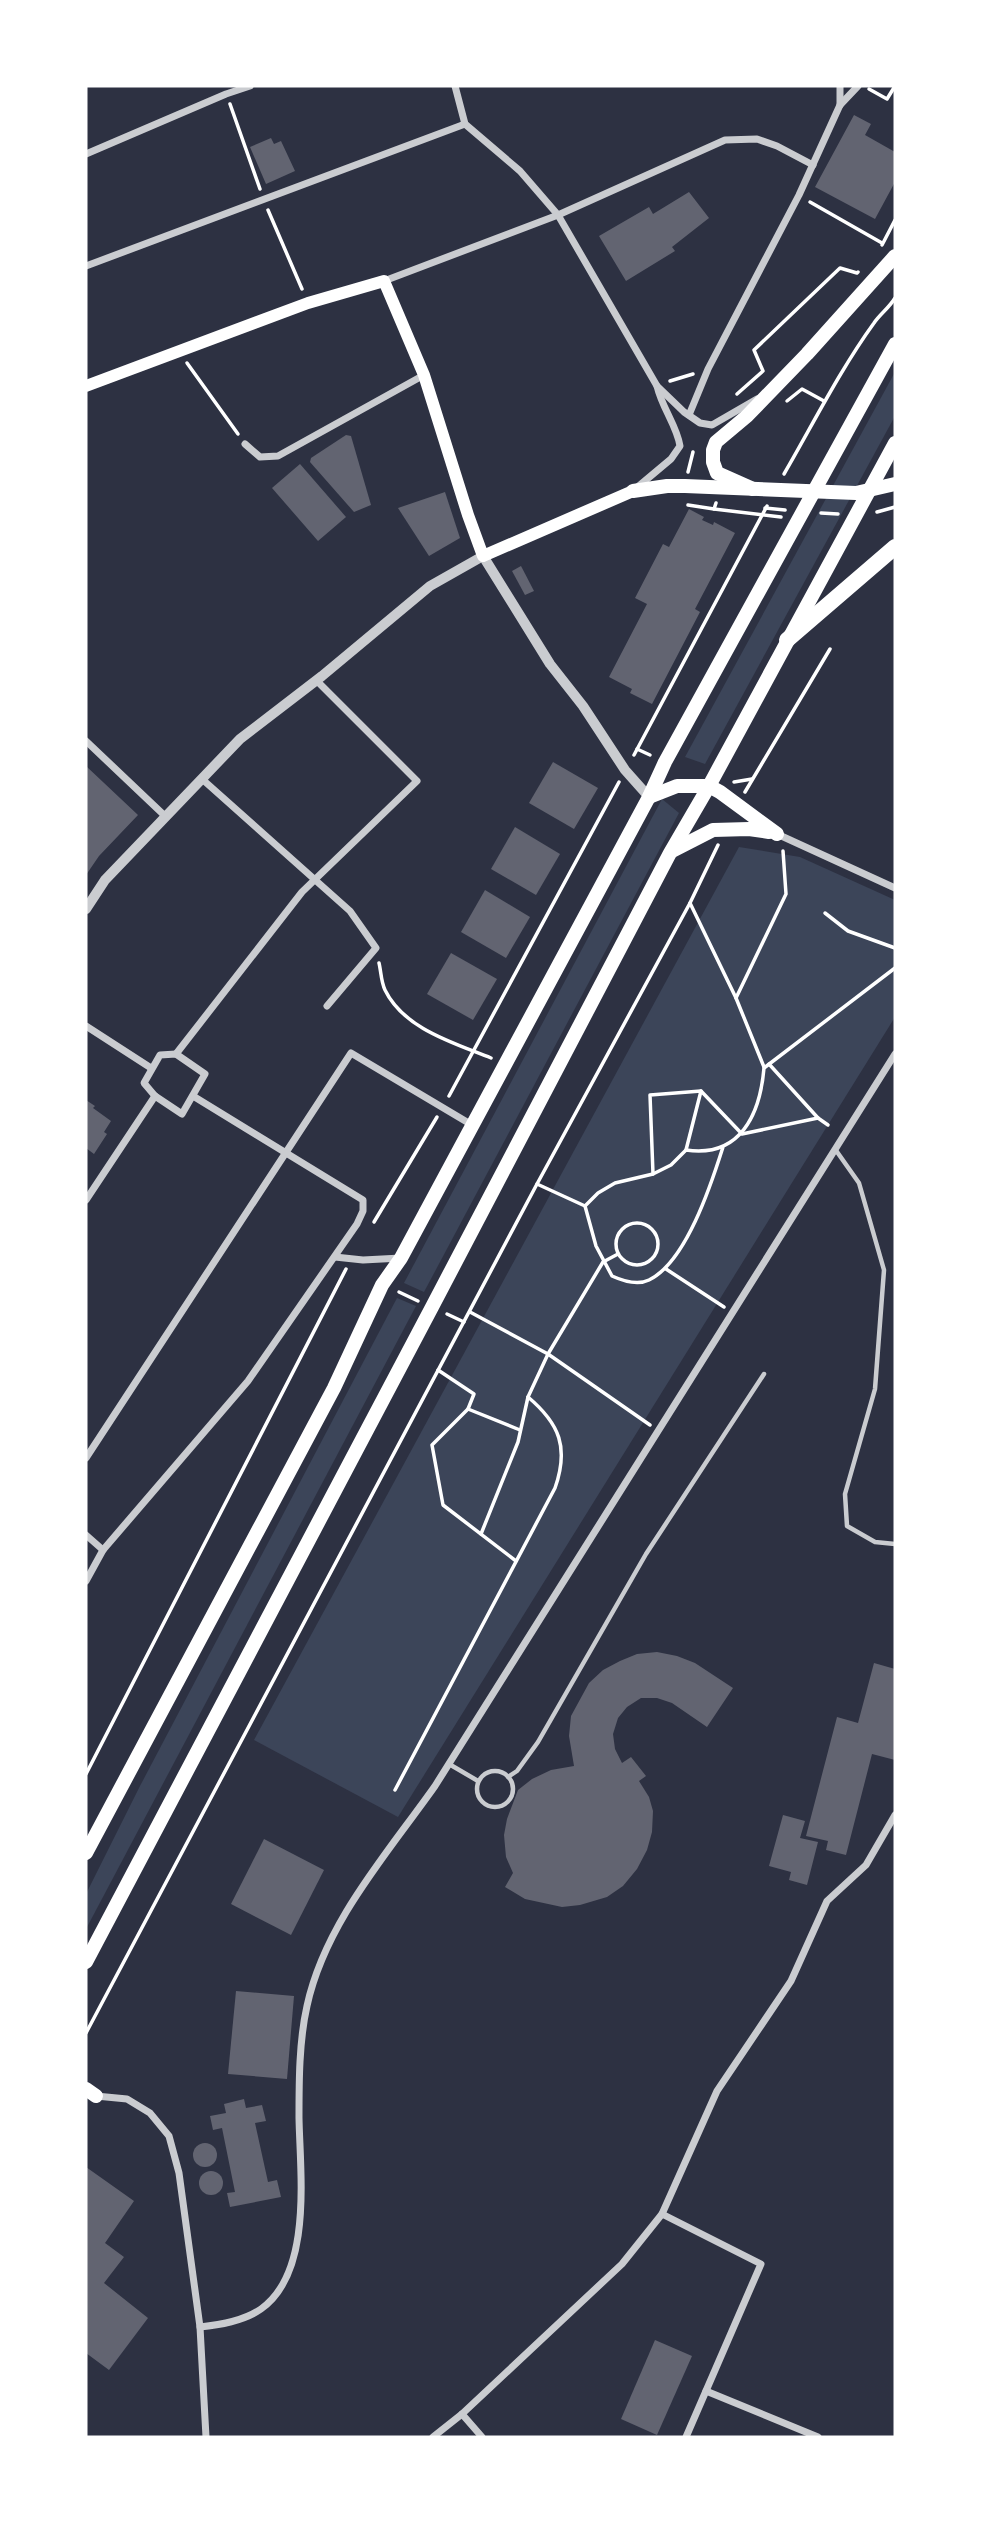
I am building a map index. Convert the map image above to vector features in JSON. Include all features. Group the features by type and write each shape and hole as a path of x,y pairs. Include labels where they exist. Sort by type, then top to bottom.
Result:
{"highway":[{"path":"787,640 895,547"}],"main road":[{"path":"753,489 717,473 713,462 716,442 737,425 807,354 895,256"},
{"path":"86,386 308,303 384,281 424,375 483,556 633,491 685,486 856,493 895,484"},
{"path":"86,1853 327,1401 382,1285 401,1258 649,797 671,750 895,344"},
{"path":"86,1962 670,853 895,443"},
{"path":"649,797 677,786 709,786 777,834"},
{"path":"670,853 713,830 750,829 777,834"}],"street":[{"path":"86,154 250,86"},
{"path":"455,86 465,124 520,171 558,215 657,386 662,405 679,437 680,446 671,459 633,491"},
{"path":"840,86 840,105"},
{"path":"689,415 708,369 799,195 840,105 858,86"},
{"path":"86,266 465,124"},
{"path":"384,281 558,215 725,140 757,139 813,165"},
{"path":"245,444 260,457 278,456 424,375"},
{"path":"657,386 700,423 712,425 764,396"},
{"path":"86,909 105,880 240,739 430,586 483,556 550,664 583,706 625,770 649,797"},
{"path":"176,1054 302,892 416,782 316,680"},
{"path":"86,741 165,816"},
{"path":"202,779 349,911 376,948 327,1006"},
{"path":"777,834 895,888"},
{"path":"86,1026 151,1068"},
{"path":"86,1458 351,1052 472,1125"},
{"path":"176,1054 205,1074 182,1114 155,1096 144,1083 160,1055 176,1054"},
{"path":"200,2328 223,2325 260,2310 276,2295 288,2271 301,2215 299,2116 306,2006 335,1934 362,1888 449,1764 895,1054"},
{"path":"86,1200 155,1096"},
{"path":"86,1581 103,1550 248,1381 363,1212 363,1200 193,1096"},
{"path":"335,1256 363,1260 401,1258"},
{"path":"86,1535 103,1550"},
{"path":"433,2437 462,2414 622,2264 662,2214 718,2091 791,1981 827,1901 866,1866 895,1815"},
{"path":"89,2093 127,2099 150,2113 169,2136 179,2173 200,2328 206,2437"},
{"path":"662,2214 761,2264 686,2437"},
{"path":"706,2391 818,2437"},
{"path":"462,2414 482,2437"}],"lane":[{"path":"834,1148 859,1183 884,1270 875,1389 845,1494 847,1526 875,1542 895,1544"},
{"path":"508,1777 517,1771 538,1742 646,1554 764,1374"},
{"path":"449,1764 478,1781"},
{"path":"498,1771 508,1777 513,1788 512,1794 505,1804 488,1806 479,1798 478,1781 486,1773 498,1771"}],"path":[{"path":"864,86 887,99 895,86"},
{"path":"799,195 883,244"},
{"path":"874,254 883,244 895,220"},
{"path":"732,399 763,371 754,349 840,268 857,273 865,263"},
{"path":"781,481 875,320 890,307 895,298"},
{"path":"177,350 245,444"},
{"path":"657,386 708,369"},
{"path":"805,392 825,402"},
{"path":"685,486 694,449"},
{"path":"631,760 769,503"},
{"path":"714,509 798,520"},
{"path":"737,806 830,649"},
{"path":"637,749 650,755"},
{"path":"369,1231 443,1107 620,779"},
{"path":"734,782 752,779"},
{"path":"86,2033 537,1184 690,903 725,830"},
{"path":"736,998 786,894 782,841 777,834"},
{"path":"690,903 736,998 764,1068 762,1093 742,1134"},
{"path":"825,913 848,931 895,948"},
{"path":"376,948 384,989 399,1010 432,1034 506,1064"},
{"path":"764,1068 895,968"},
{"path":"769,1064 818,1118 828,1125"},
{"path":"585,1206 598,1193 615,1183 653,1174 671,1165 686,1150 701,1091"},
{"path":"701,1091 742,1134"},
{"path":"653,1174 650,1095 701,1091"},
{"path":"686,1150 702,1153 723,1147 742,1134 818,1118"},
{"path":"585,1206 596,1246 612,1276 629,1283 647,1281 665,1269 681,1246 710,1188 723,1147"},
{"path":"537,1184 585,1206"},
{"path":"638,1222 651,1227 656,1233 656,1254 646,1263 632,1264 618,1254 617,1237 625,1226 638,1222"},
{"path":"481,1534 518,1442 527,1397 548,1354 603,1262 618,1254"},
{"path":"86,1774 349,1265"},
{"path":"665,1269 732,1312"},
{"path":"399,1292 418,1301"},
{"path":"469,1312 548,1354 657,1430"},
{"path":"447,1314 464,1322"},
{"path":"438,1370 474,1394 468,1409 432,1445 443,1505 516,1561"},
{"path":"395,1790 555,1488 562,1468 562,1445 555,1427 543,1409 527,1397"},
{"path":"468,1409 521,1430"}],"shaded area":[{"path":"895,372 895,416 705,764 685,757"},
{"path":"662,799 679,813 424,1292 404,1283"},
{"path":"739,847 800,857 895,900 895,1017 398,1817 254,1740"},
{"path":"397,1298 416,1306 86,1929 86,1894"}],"building":[{"path":"854,115 871,124 865,135 895,152 895,182 875,219 815,187"},
{"path":"271,138 274,144 281,141 295,171 266,184 250,147"},
{"path":"689,192 709,218 672,247 675,251 626,281 599,236 649,207 653,214"},
{"path":"346,435 351,436 371,505 354,512 310,462 311,458"},
{"path":"300,464 346,517 318,541 272,488"},
{"path":"445,492 460,538 429,556 398,508"},
{"path":"689,509 704,517 702,520 713,525 714,522 735,533 695,609 700,612 652,704 630,693 632,689 609,677 647,604 635,598 663,544 669,547"},
{"path":"521,566 534,591 525,595 512,571"},
{"path":"553,762 598,788 574,829 529,803"},
{"path":"86,766 138,815 99,856 86,875"},
{"path":"515,827 560,854 536,895 491,869"},
{"path":"485,890 530,917 506,958 461,932"},
{"path":"451,953 497,979 473,1020 427,994"},
{"path":"86,1100 111,1121 104,1132 107,1134 94,1154 86,1148"},
{"path":"657,1652 695,1663 733,1688 707,1727 672,1703 657,1698 641,1698 627,1707 618,1718 613,1734 615,1749 622,1763 631,1757 646,1776 639,1781 649,1797 653,1811 652,1832 647,1850 637,1869 623,1886 607,1897 580,1905 562,1907 525,1899 505,1887 513,1873 506,1857 504,1835 518,1790 532,1779 551,1770 574,1766 569,1736 571,1716 589,1683 603,1670 620,1661 637,1654"},
{"path":"874,1663 895,1669 895,1760 872,1754 846,1855 826,1850 828,1841 806,1836 837,1717 858,1723"},
{"path":"783,1815 805,1821 800,1838 818,1842 807,1885 789,1880 791,1872 769,1866"},
{"path":"264,1839 324,1870 291,1935 231,1904"},
{"path":"236,1991 294,1996 287,2079 228,2074"},
{"path":"244,2099 246,2108 262,2105 266,2121 255,2123 268,2182 277,2180 281,2197 230,2207 227,2193 235,2192 222,2128 213,2130 210,2116 226,2113 224,2104"},
{"path":"205,2143 214,2146 217,2155 214,2164 205,2167 196,2164 193,2155 196,2146"},
{"path":"86,2167 134,2201 105,2243 124,2257 104,2283 148,2318 109,2370 86,2353"},
{"path":"211,2171 220,2174 223,2183 220,2192 211,2195 202,2192 199,2183 202,2174"},
{"path":"655,2340 692,2356 657,2435 621,2419"}]}
